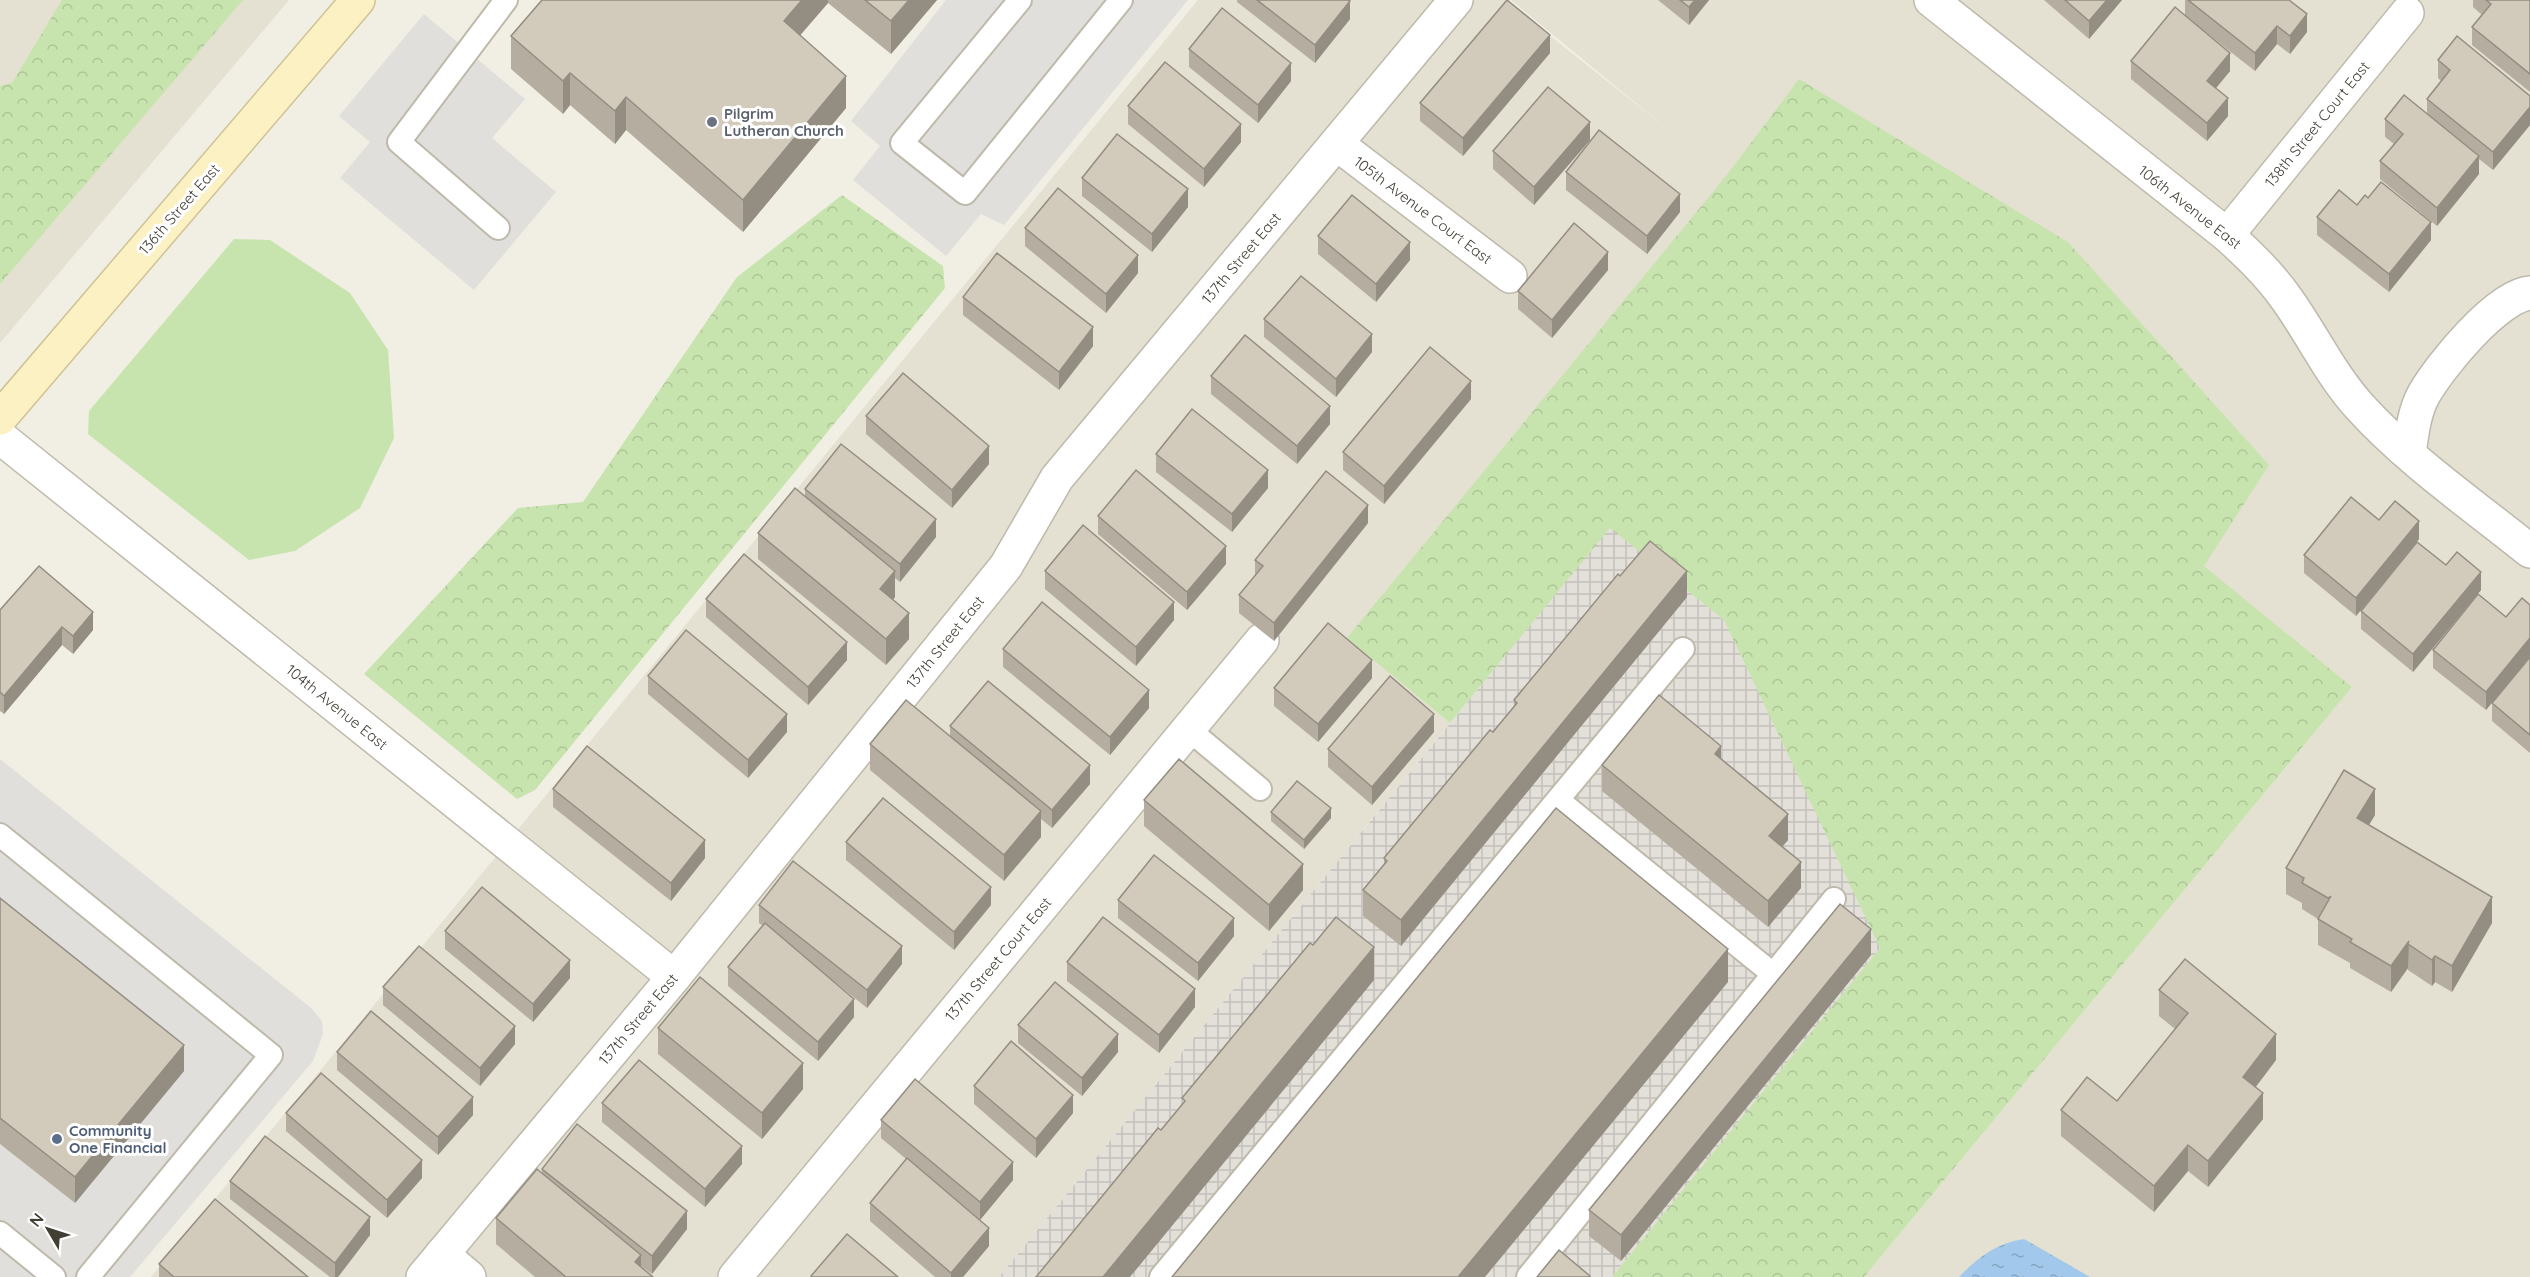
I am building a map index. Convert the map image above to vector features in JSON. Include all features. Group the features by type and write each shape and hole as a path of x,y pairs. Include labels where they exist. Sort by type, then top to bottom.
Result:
{"street":[{"name":"136th Street East","path":"0,418 358,0"},
{"name":"137th Street East","path":"432,1266 674,977 1006,566 1057,478 1456,0"},
{"name":"106th Avenue East","path":"1931,0 2227,235 2259,264 2286,299 2327,365 2360,407 2409,453 2530,551"},
{"name":"138th Street Court East","path":"2227,235 2407,13"},
{"name":"105th Avenue Court East","path":"1337,144 1509,276"},
{"path":"2409,453 2414,419 2424,394 2477,326 2499,306 2522,293 2530,293"},
{"name":"104th Avenue East","path":"0,437 674,977"},
{"name":"137th Street Court East","path":"735,1277 1262,640"},
{"path":"432,1266 469,1277"}],"lane":[{"path":"498,228 399,142 506,0"},
{"path":"1020,0 902,142 965,193 1121,0"},
{"path":"1161,1277 1683,649"},
{"path":"1188,729 1260,789"},
{"path":"1558,800 1773,974"},
{"path":"0,835 271,1055 88,1277"},
{"path":"1528,1277 1834,899"},
{"path":"0,1233 54,1277"}],"shaded area":[{"path":"0,0 289,0 0,343"},
{"path":"946,0 1188,0 1004,225 981,214 946,256 853,180 880,146 851,121"},
{"path":"1198,0 1505,0 1671,132 1511,0 2530,0 2530,1277 1864,1277 2352,687 1348,638 1450,723 999,1277 151,1277"},
{"path":"424,14 525,99 492,138 556,192 474,290 340,178 370,142 339,116"},
{"path":"1610,527 1978,828 1612,1277 999,1277"},
{"path":"0,759 311,1008 322,1021 323,1034 313,1061 130,1277 0,1277"}],"green space":[{"path":"62,0 243,0 0,284 0,86 12,83"},
{"path":"1799,79 2068,242 2269,465 2204,566 2352,687 1864,1277 1612,1277 1880,948 1724,620 1610,528 1450,723 1347,638 1726,176"},
{"path":"842,195 943,266 945,288 535,790 517,799 364,674 518,508 583,502 737,277"},
{"path":"234,239 270,240 350,293 388,350 394,438 360,508 295,551 249,560 88,434 89,411"}],"water":[{"path":"2024,1239 2090,1277 1959,1277 1988,1252"}],"building":[{"name":"Pilgrim Lutheran Church","path":"542,0 802,0 784,21 846,76 743,200 626,97 615,111 570,73 563,81 511,36"},
{"path":"865,0 909,0 891,21"},
{"path":"1257,0 1348,0 1350,1 1315,45"},
{"path":"1507,0 1550,35 1463,138 1420,103"},
{"path":"1680,0 1695,0 1689,7"},
{"path":"2065,0 2107,0 2089,21"},
{"path":"2188,0 2289,0 2307,14 2290,36 2277,26 2255,53"},
{"path":"2486,0 2530,0 2530,74 2472,27 2491,4"},
{"path":"2175,7 2230,53 2207,81 2228,98 2207,123 2131,61"},
{"path":"1222,8 1291,63 1258,105 1189,49"},
{"path":"2457,36 2530,96 2530,107 2493,152 2427,99 2450,70 2438,60"},
{"path":"1165,62 1241,124 1204,169 1128,106"},
{"path":"1548,87 1590,122 1534,187 1493,151"},
{"path":"2404,95 2479,156 2437,208 2380,161 2403,134 2385,119"},
{"path":"1599,130 1680,194 1647,236 1566,172"},
{"path":"1117,134 1188,189 1152,234 1082,178"},
{"path":"2381,182 2431,222 2389,274 2317,217 2339,190 2357,205 2365,195 2368,198"},
{"path":"1058,188 1138,255 1106,294 1025,228"},
{"path":"1352,195 1410,242 1376,284 1318,236"},
{"path":"1574,223 1608,252 1552,320 1518,291"},
{"path":"997,253 1093,327 1059,372 963,297"},
{"path":"1301,276 1372,334 1336,379 1264,319"},
{"path":"1245,335 1330,406 1297,446 1211,376"},
{"path":"1430,347 1471,381 1384,486 1343,452"},
{"path":"903,373 989,446 952,490 866,416"},
{"path":"1192,409 1268,470 1232,514 1156,454"},
{"path":"841,444 936,519 900,564 805,489"},
{"path":"1136,470 1226,546 1187,592 1098,516"},
{"path":"1326,471 1368,505 1274,623 1239,595 1263,566 1255,560"},
{"path":"795,488 895,571 880,589 909,613 886,639 758,533"},
{"path":"2351,497 2379,520 2395,501 2419,521 2356,598 2304,555"},
{"path":"1083,525 1174,602 1136,647 1045,571"},
{"path":"1650,541 1687,571 1401,920 1363,890 1387,861 1384,858 1490,730 1493,732 1517,703 1514,700 1618,574 1620,576"},
{"path":"2417,542 2446,565 2457,552 2481,572 2413,654 2361,611"},
{"path":"744,554 847,642 808,687 706,599"},
{"path":"39,566 93,612 73,636 62,627 4,696 0,692 0,610"},
{"path":"2478,594 2506,617 2522,598 2530,605 2530,638 2486,692 2433,650"},
{"path":"1042,602 1149,690 1110,737 1003,649"},
{"path":"1328,623 1372,660 1318,724 1274,688"},
{"path":"686,630 787,714 748,760 648,676"},
{"path":"2530,657 2530,735 2492,703"},
{"path":"1390,676 1434,714 1372,787 1328,749"},
{"path":"988,681 1090,765 1052,810 950,726"},
{"path":"1659,695 1721,746 1715,754 1788,814 1769,836 1801,862 1768,901 1602,765"},
{"path":"906,700 1041,811 1004,855 870,744"},
{"path":"587,746 705,840 671,883 553,789"},
{"path":"1179,759 1303,864 1269,905 1144,800"},
{"path":"2344,770 2375,789 2357,818 2492,897 2452,966 2435,956 2432,960 2408,944 2409,941 2391,966 2350,942 2352,939 2318,919 2331,896 2328,898 2302,883 2304,878 2286,868"},
{"path":"1297,781 1331,808 1304,840 1271,812"},
{"path":"883,798 991,887 954,932 846,842"},
{"path":"1556,808 1728,949 1458,1277 1172,1277"},
{"path":"1154,855 1234,918 1198,963 1118,900"},
{"path":"793,861 902,946 867,990 759,905"},
{"path":"482,887 570,960 533,1004 445,931"},
{"path":"0,898 184,1045 75,1177 0,1118"},
{"path":"1840,904 1871,929 1621,1235 1589,1210"},
{"path":"1103,917 1195,989 1159,1035 1067,962"},
{"path":"1336,917 1374,947 1103,1277 1036,1277 1158,1128 1161,1130 1185,1101 1182,1098 1310,943 1313,945"},
{"path":"765,923 854,999 818,1042 728,967"},
{"path":"419,946 515,1026 480,1068 383,987"},
{"path":"2185,959 2276,1034 2243,1077 2263,1093 2208,1161 2188,1145 2154,1186 2061,1110 2087,1077 2117,1101 2188,1013 2159,990"},
{"path":"700,977 803,1063 762,1113 658,1028"},
{"path":"1055,982 1118,1034 1082,1078 1018,1025"},
{"path":"371,1011 473,1097 438,1137 337,1052"},
{"path":"1011,1041 1073,1095 1036,1139 974,1086"},
{"path":"639,1060 742,1146 705,1189 602,1103"},
{"path":"321,1073 422,1160 387,1200 286,1113"},
{"path":"915,1079 1013,1162 980,1202 881,1120"},
{"path":"577,1124 687,1211 652,1256 542,1169"},
{"path":"265,1136 370,1217 335,1263 230,1181"},
{"path":"907,1158 989,1228 951,1273 870,1203"},
{"path":"537,1169 641,1255 635,1262 653,1277 566,1277 496,1218"},
{"path":"215,1199 308,1277 174,1277 159,1264"},
{"path":"847,1234 898,1277 811,1276"},
{"path":"1559,1250 1590,1276 1537,1277"}],"place":[{"name":"Pilgrim Lutheran Church","path":"712,122"},
{"name":"Community One Financial","path":"57,1139"}]}
